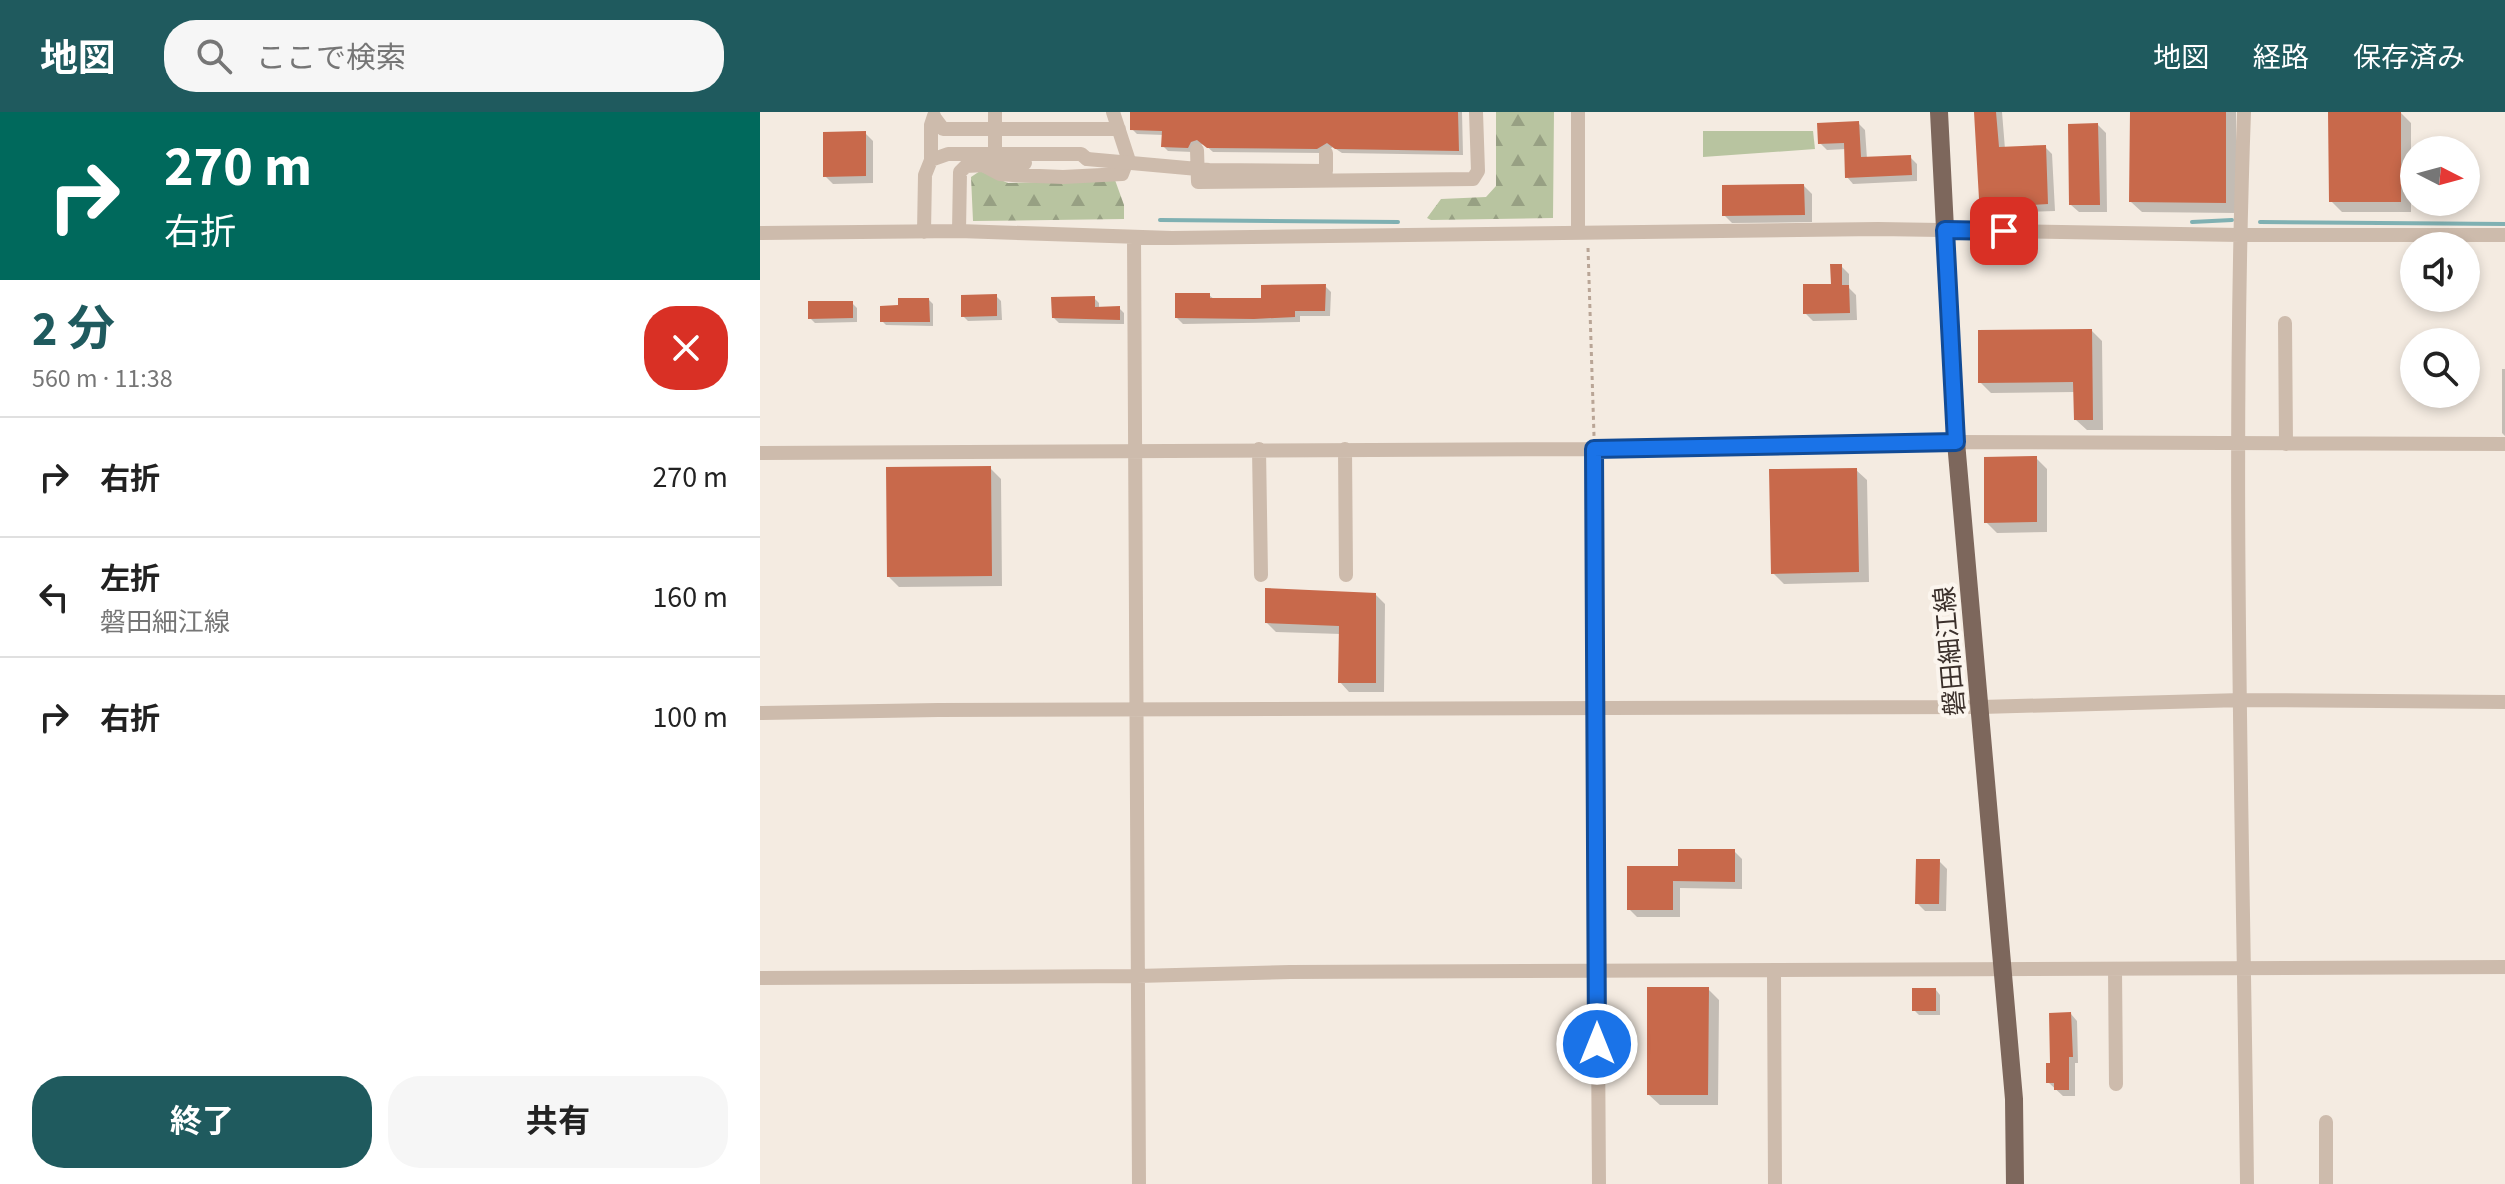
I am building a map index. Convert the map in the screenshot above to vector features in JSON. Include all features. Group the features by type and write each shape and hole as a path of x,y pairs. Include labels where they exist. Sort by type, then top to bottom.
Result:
{"main road":[{"name":"磐田細江線","path":"1939,112 1956,442 2014,1099 2015,1184"}],"street":[{"path":"995,112 993,161 1000,174 1013,175 1122,174 1128,158 1113,112"},
{"path":"1197,150 1198,182 1473,179 1478,171 1476,112"},
{"path":"1578,112 1583,232"},
{"path":"2244,112 2239,235 2238,444 2247,1184"},
{"path":"934,115 943,129 1120,134"},
{"path":"924,232 925,175 931,160 934,115"},
{"path":"959,231 960,172 966,166 1081,154 1087,159 1209,170 1326,171 1326,153"},
{"path":"931,160 948,154 993,161"},
{"path":"760,233 959,231 1134,237 1945,230 2505,235"},
{"path":"1134,237 1139,1184"},
{"path":"2285,323 2286,444"},
{"path":"760,453 1594,449 1956,442 2505,444"},
{"path":"1259,449 1261,575"},
{"path":"1345,449 1346,575"},
{"path":"1594,449 1599,1184"},
{"path":"760,713 1981,707 2242,700 2505,702"},
{"path":"760,978 1290,972 2505,967"},
{"path":"2115,969 2116,1084"},
{"path":"1774,972 1775,1184"},
{"path":"2326,1122 2326,1184"}],"path":[{"path":"1583,232 1594,449"}],"green space":[{"path":"1496,112 1554,112 1553,218 1427,218 1441,199 1486,197 1496,186"},
{"path":"1703,131 1813,131 1815,149 1703,157"},
{"path":"980,171 1008,183 1115,180 1124,205 1124,219 973,221 971,177"}],"building":[{"path":"1130,112 1458,112 1459,151 1335,149 1327,143 1317,149 1207,148 1197,140 1191,142 1188,148 1161,147 1162,131 1130,130"},
{"path":"1974,112 1996,112 1999,147 2046,145 2048,204 2018,206 2018,197 1979,199"},
{"path":"2130,112 2226,112 2226,203 2129,202"},
{"path":"2328,112 2401,112 2400,202 2329,202"},
{"path":"1859,121 1861,157 1911,155 1912,175 1845,178 1844,143 1818,144 1817,123"},
{"path":"2098,123 2100,205 2069,205 2068,124"},
{"path":"866,131 866,176 823,177 823,132"},
{"path":"1804,184 1805,215 1722,216 1722,185"},
{"path":"1830,264 1842,264 1842,285 1849,285 1850,313 1803,314 1803,284 1831,284"},
{"path":"1326,284 1325,311 1295,311 1295,317 1254,319 1175,318 1175,293 1210,293 1210,298 1261,298 1261,285"},
{"path":"997,294 997,316 961,317 961,295"},
{"path":"1095,296 1095,307 1120,306 1120,320 1052,318 1051,297"},
{"path":"898,298 929,298 930,322 880,322 880,306 898,305"},
{"path":"808,301 853,301 853,318 808,319"},
{"path":"2092,329 2093,420 2074,420 2073,382 1978,383 1978,330"},
{"path":"2037,456 2037,522 1984,523 1984,457"},
{"path":"991,466 992,576 887,577 886,467"},
{"path":"1857,468 1859,572 1771,574 1769,469"},
{"path":"1265,588 1376,593 1376,683 1338,683 1339,626 1265,623"},
{"path":"1678,849 1735,849 1735,882 1673,881 1673,910 1627,910 1627,866 1678,866"},
{"path":"1916,859 1940,859 1939,904 1915,904"},
{"path":"1647,987 1709,987 1708,1095 1647,1095"},
{"path":"1912,988 1936,988 1936,1011 1912,1011"},
{"path":"2071,1012 2073,1057 2069,1057 2069,1090 2054,1090 2054,1083 2046,1083 2046,1063 2050,1063 2049,1013"}],"waterway":[{"path":"1160,220 1398,222"},
{"path":"2192,222 2232,220"},
{"path":"2260,222 2505,224"}],"route":[{"path":"1597,1044 1594,449 1956,442 1945,230 2004,231"}]}
